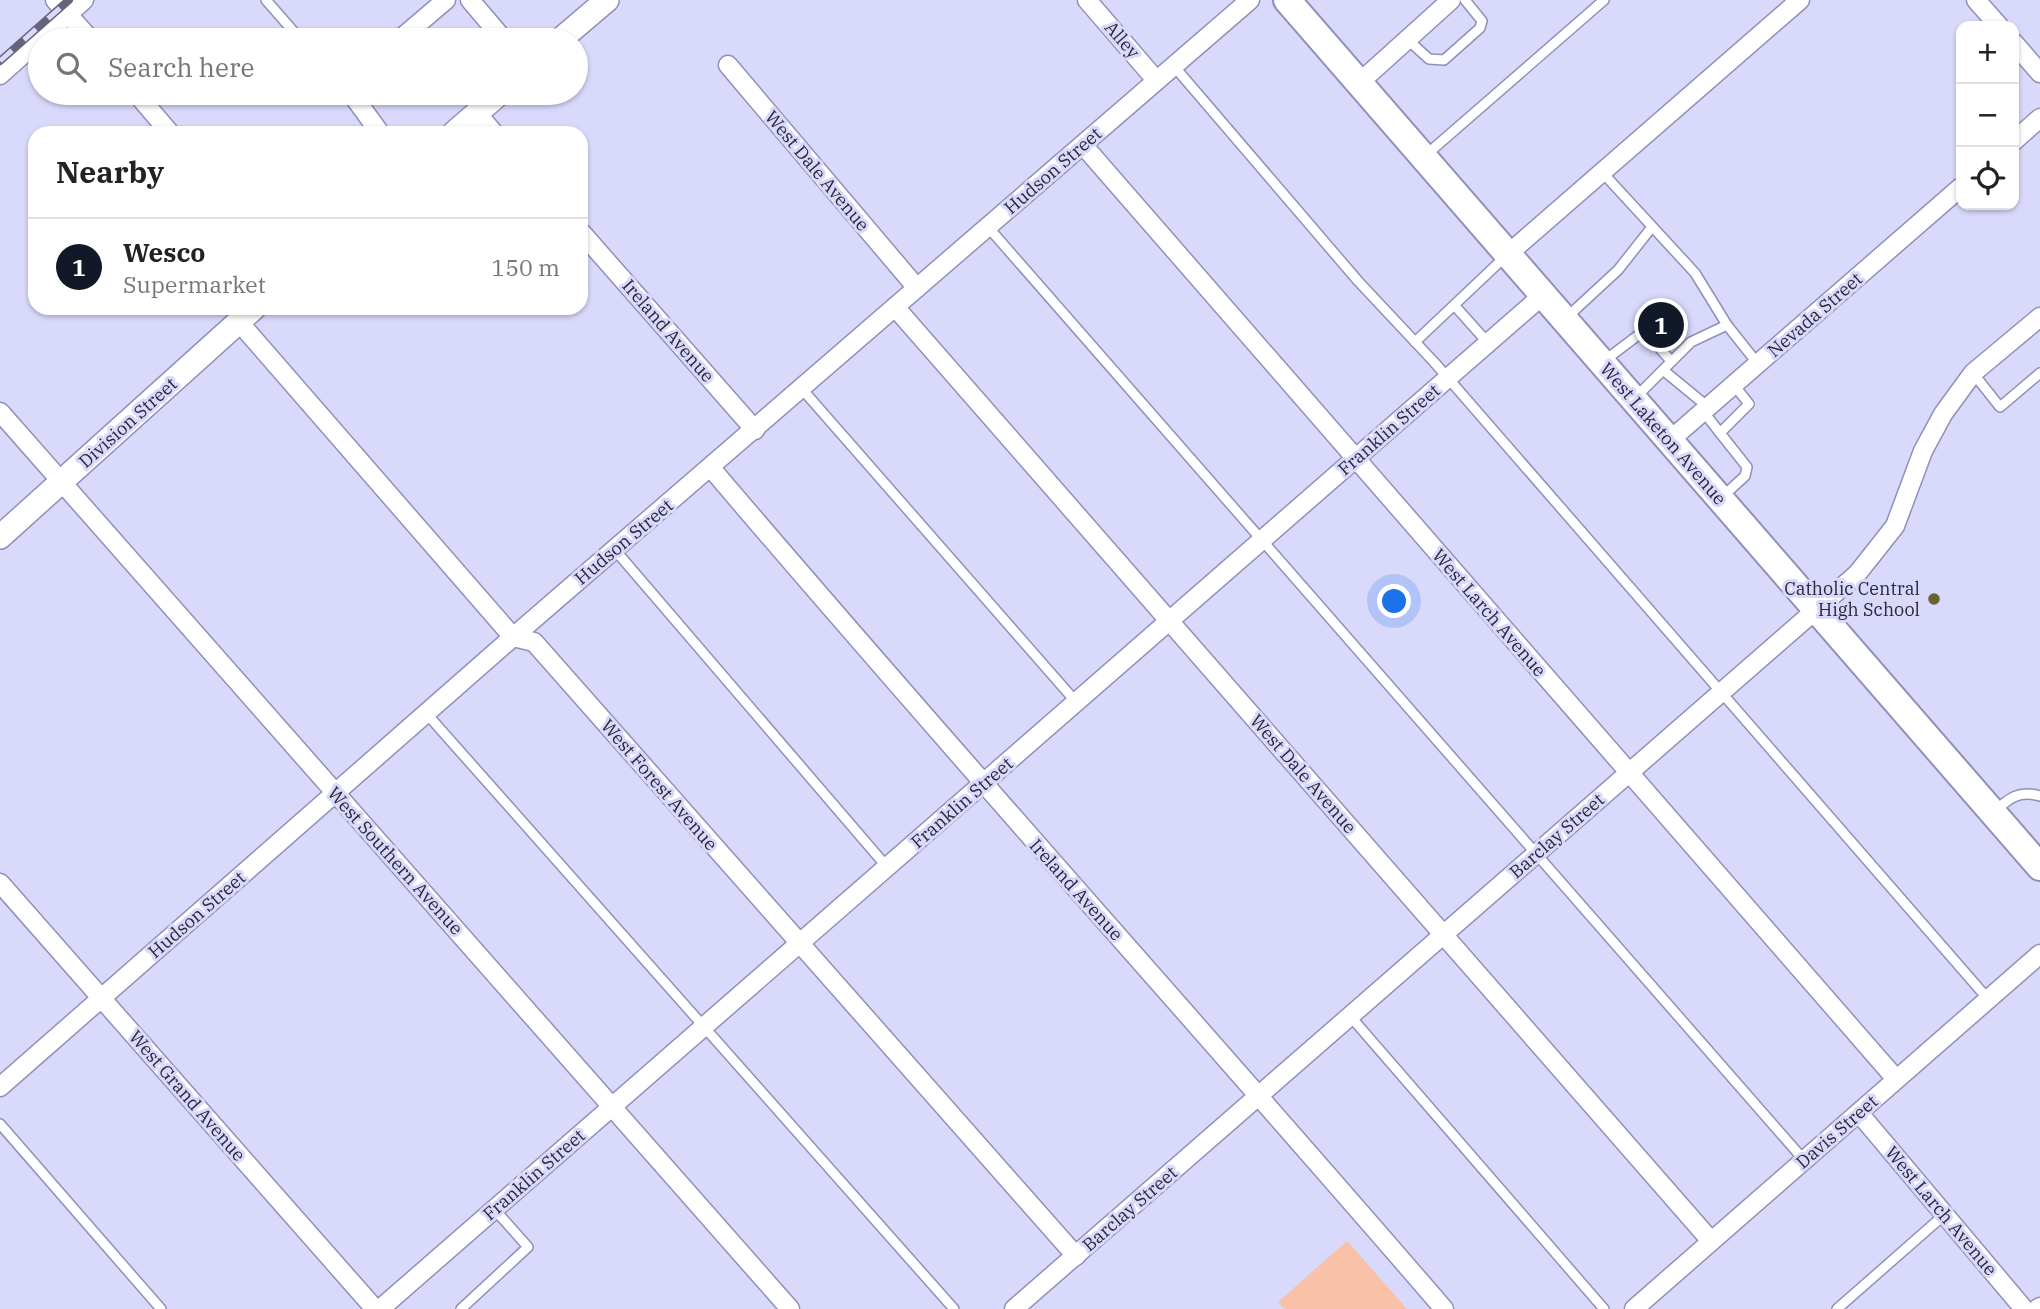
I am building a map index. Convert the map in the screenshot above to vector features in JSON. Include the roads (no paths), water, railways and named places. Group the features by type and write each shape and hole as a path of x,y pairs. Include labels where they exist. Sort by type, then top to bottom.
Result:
{"main road":[{"name":"West Laketon Avenue","path":"1292,1 1542,295 2040,867"}],"street":[{"path":"55,0 80,28"},
{"path":"52,28 84,0"},
{"path":"414,28 446,0"},
{"path":"470,0 494,28"},
{"path":"574,28 607,0"},
{"name":"Alley","path":"1087,0 1156,80"},
{"name":"Hudson Street","path":"0,1087 513,636 895,307 912,282 988,227 1250,0"},
{"path":"1359,82 1451,0"},
{"path":"1508,254 1800,0"},
{"path":"1976,0 1995,21"},
{"path":"2019,49 2040,74"},
{"path":"0,75 28,50"},
{"name":"West Dale Avenue","path":"728,65 912,282"},
{"path":"146,105 164,126"},
{"path":"357,105 374,126"},
{"path":"462,126 486,105"},
{"path":"477,113 488,126"},
{"path":"2019,137 2040,118"},
{"name":"West Larch Avenue","path":"1083,145 1896,1079"},
{"name":"Nevada Street","path":"1669,441 1956,191"},
{"name":"Ireland Avenue","path":"588,240 755,430"},
{"name":"Franklin Street","path":"380,1309 1542,295"},
{"name":"West Dale Avenue","path":"895,307 1711,1241"},
{"name":"Division Street","path":"0,537 246,315"},
{"name":"West Forest Avenue","path":"246,315 513,636 534,642 798,945 1076,1256"},
{"name":"Barclay Street","path":"1014,1309 1857,574 1895,526 1923,451 1943,414 1973,373 2040,317"},
{"name":"West Southern Avenue","path":"0,412 790,1309"},
{"name":"Ireland Avenue","path":"711,468 982,785 1261,1096 1444,1309"},
{"name":"West Grand Avenue","path":"0,883 374,1309"},
{"name":"Davis Street","path":"1634,1309 2040,954"},
{"name":"West Larch Avenue","path":"1859,1113 2024,1309"}],"lane":[{"path":"266,0 290,28"},
{"path":"1407,38 1429,59 1444,60 1480,28 1482,21 1477,11 1465,0"},
{"path":"1424,158 1604,0"},
{"path":"1173,65 1358,281 1447,378 1988,999"},
{"path":"1602,172 1695,273 1727,325 1758,364"},
{"path":"988,227 1804,1160"},
{"path":"1564,320 1618,271 1652,227"},
{"path":"1415,342 1508,254"},
{"path":"1457,304 1488,343"},
{"path":"1633,400 1691,342 1727,325"},
{"path":"1601,363 1640,333 1648,335 1671,361"},
{"path":"1663,370 1705,409 1747,467 1745,476 1720,499"},
{"path":"1973,373 2000,407 2040,373"},
{"path":"1720,433 1749,404 1734,384"},
{"path":"802,389 1077,703"},
{"path":"615,550 887,867"},
{"path":"426,713 954,1309"},
{"path":"1993,813 2011,797 2027,792 2040,796"},
{"path":"1351,1017 1604,1309"},
{"path":"0,1124 161,1309"},
{"path":"461,1309 528,1247 495,1210"},
{"path":"1837,1309 1944,1215"}],"railway":[{"path":"37,28 69,0"},
{"path":"0,61 28,36"}],"place":[{"name":"Wesco","path":"1661,325"},
{"name":"Catholic Central High School","path":"1934,599"}]}
